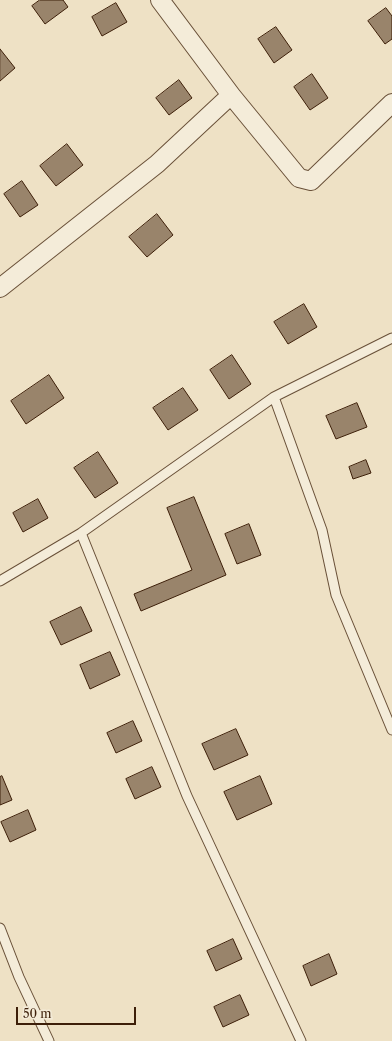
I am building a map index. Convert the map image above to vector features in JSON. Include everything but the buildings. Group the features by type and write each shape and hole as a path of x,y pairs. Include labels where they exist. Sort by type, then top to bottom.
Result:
{"street":[{"path":"160,0 231,95 299,178 311,181 392,103"},
{"path":"0,288 157,164 231,95"}],"lane":[{"path":"0,581 81,533 274,397 392,338"},
{"path":"274,397 322,530 336,595 392,730"},
{"path":"81,533 187,796 301,1041"},
{"path":"0,928 19,977 49,1041"}]}
